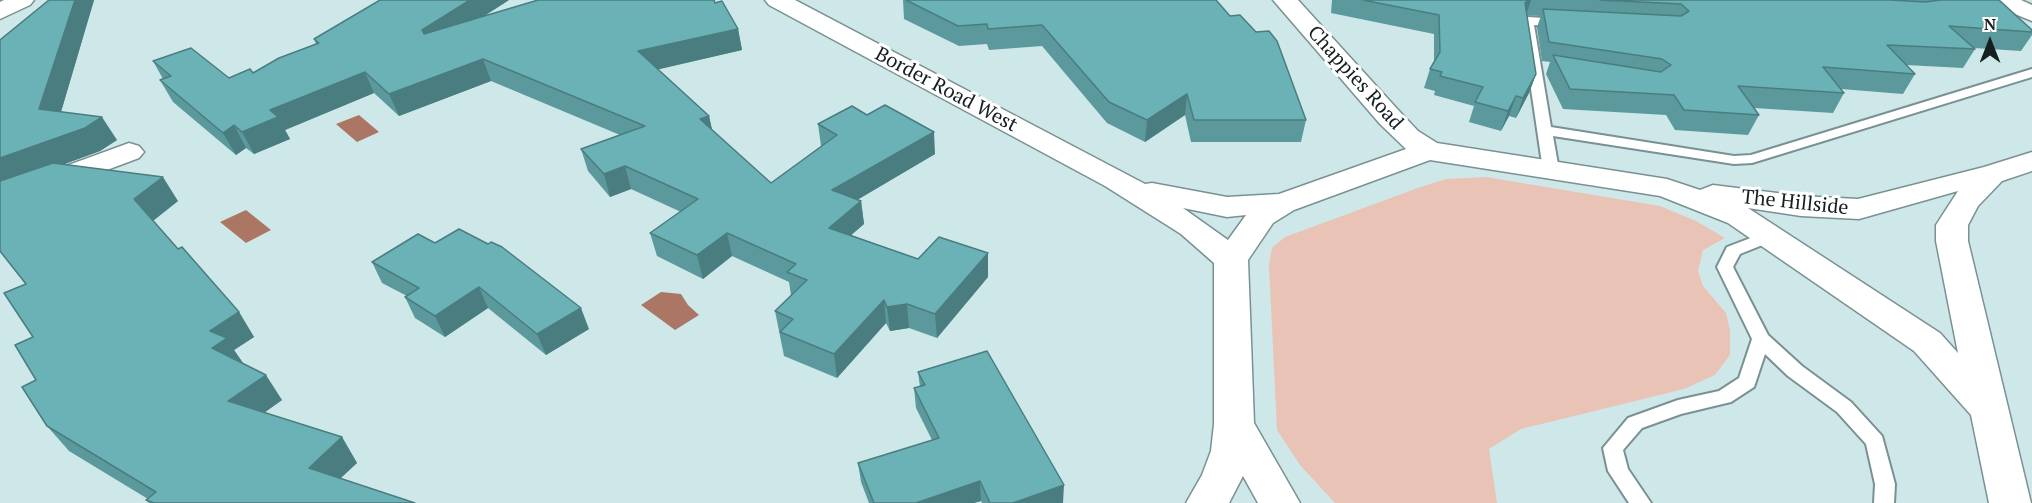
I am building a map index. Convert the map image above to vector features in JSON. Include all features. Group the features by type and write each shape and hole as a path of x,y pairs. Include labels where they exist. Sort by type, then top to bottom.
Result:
{"street":[{"name":"Border Road West","path":"777,0 1116,180 1184,222 1231,260"},
{"name":"Chappies Road","path":"1285,0 1390,118 1408,137 1428,151"},
{"path":"1998,3 2032,14"},
{"path":"1207,503 1221,480 1231,451 1234,424 1231,260 1262,216 1282,203 1428,151 1667,188 1739,216 1928,342 1989,410"},
{"path":"0,201 129,152"},
{"name":"The Hillside","path":"1667,188 1849,210 2019,168"},
{"name":"The Hillside","path":"2010,503 1978,371 1952,241 1952,225 1965,202 2019,168"},
{"name":"Border Road West","path":"1116,180 1170,197 1209,205 1246,208 1282,203"},
{"path":"1234,424 1279,503"}],"lane":[{"path":"1551,170 1540,67 1527,21 1572,24"},
{"path":"1545,130 1734,160 1752,159 2032,73"},
{"path":"1769,236 1733,252 1725,267 1761,339 1795,371 1844,407 1875,441 1885,484 1884,503"},
{"path":"1641,503 1618,471 1613,448 1635,423 1678,407 1724,397 1748,382 1761,339"}],"shaded area":[{"path":"359,115 379,132 357,142 336,124"},
{"path":"1486,177 1660,206 1696,221 1725,238 1703,250 1698,271 1703,286 1726,313 1730,331 1730,355 1715,375 1684,389 1521,429 1489,449 1497,503 1335,503 1300,465 1277,430 1269,265 1272,248 1285,237 1418,188 1446,179"},
{"path":"246,210 271,230 246,243 220,222"},
{"path":"661,292 681,294 688,305 699,315 675,330 641,305"}],"building":[{"path":"49,0 75,0 39,109 102,117 85,128 0,158 0,40"},
{"path":"380,0 470,0 422,30 424,34 538,0 714,0 715,3 722,1 738,29 638,51 709,116 700,119 771,183 837,135 818,124 852,106 867,115 885,105 934,132 832,190 861,201 829,228 918,259 939,237 988,253 935,314 907,304 887,307 884,300 834,354 780,332 793,319 775,311 807,280 787,272 796,264 727,233 697,255 650,233 698,199 625,166 604,174 581,149 645,126 483,59 389,94 365,72 270,110 278,117 242,132 234,125 223,133 160,80 171,76 153,61 191,48 229,78 250,69 253,73 279,58 319,43 314,39"},
{"path":"906,0 1216,0 1230,16 1240,15 1256,32 1269,31 1277,41 1306,120 1194,120 1187,94 1147,120 1109,102 1042,25 988,29 987,24 958,26"},
{"path":"1363,0 1528,0 1525,3 1536,74 1523,98 1516,96 1508,111 1475,102 1483,87 1440,76 1442,72 1430,69 1440,52 1439,15"},
{"path":"1600,0 1925,2 1999,0 2032,32 1949,26 1975,49 1887,45 1915,74 1823,67 1844,93 1738,86 1759,115 1684,110 1674,95 1570,89 1553,55 1661,72 1671,65 1662,59 1549,42 1543,9 1681,16 1689,11 1681,4"},
{"path":"53,163 163,177 134,199 178,249 182,247 239,312 210,331 227,338 212,348 266,375 228,401 342,437 309,468 415,503 154,503 146,500 156,492 47,426 22,387 36,380 15,345 33,337 4,293 26,284 0,251 0,181"},
{"path":"459,229 488,244 491,242 502,247 581,308 537,334 479,287 435,316 405,297 419,288 372,262 418,234 435,243"},
{"path":"987,351 1064,485 1013,503 990,503 980,481 916,503 874,503 858,463 939,438 914,388 925,385 918,372"}]}
